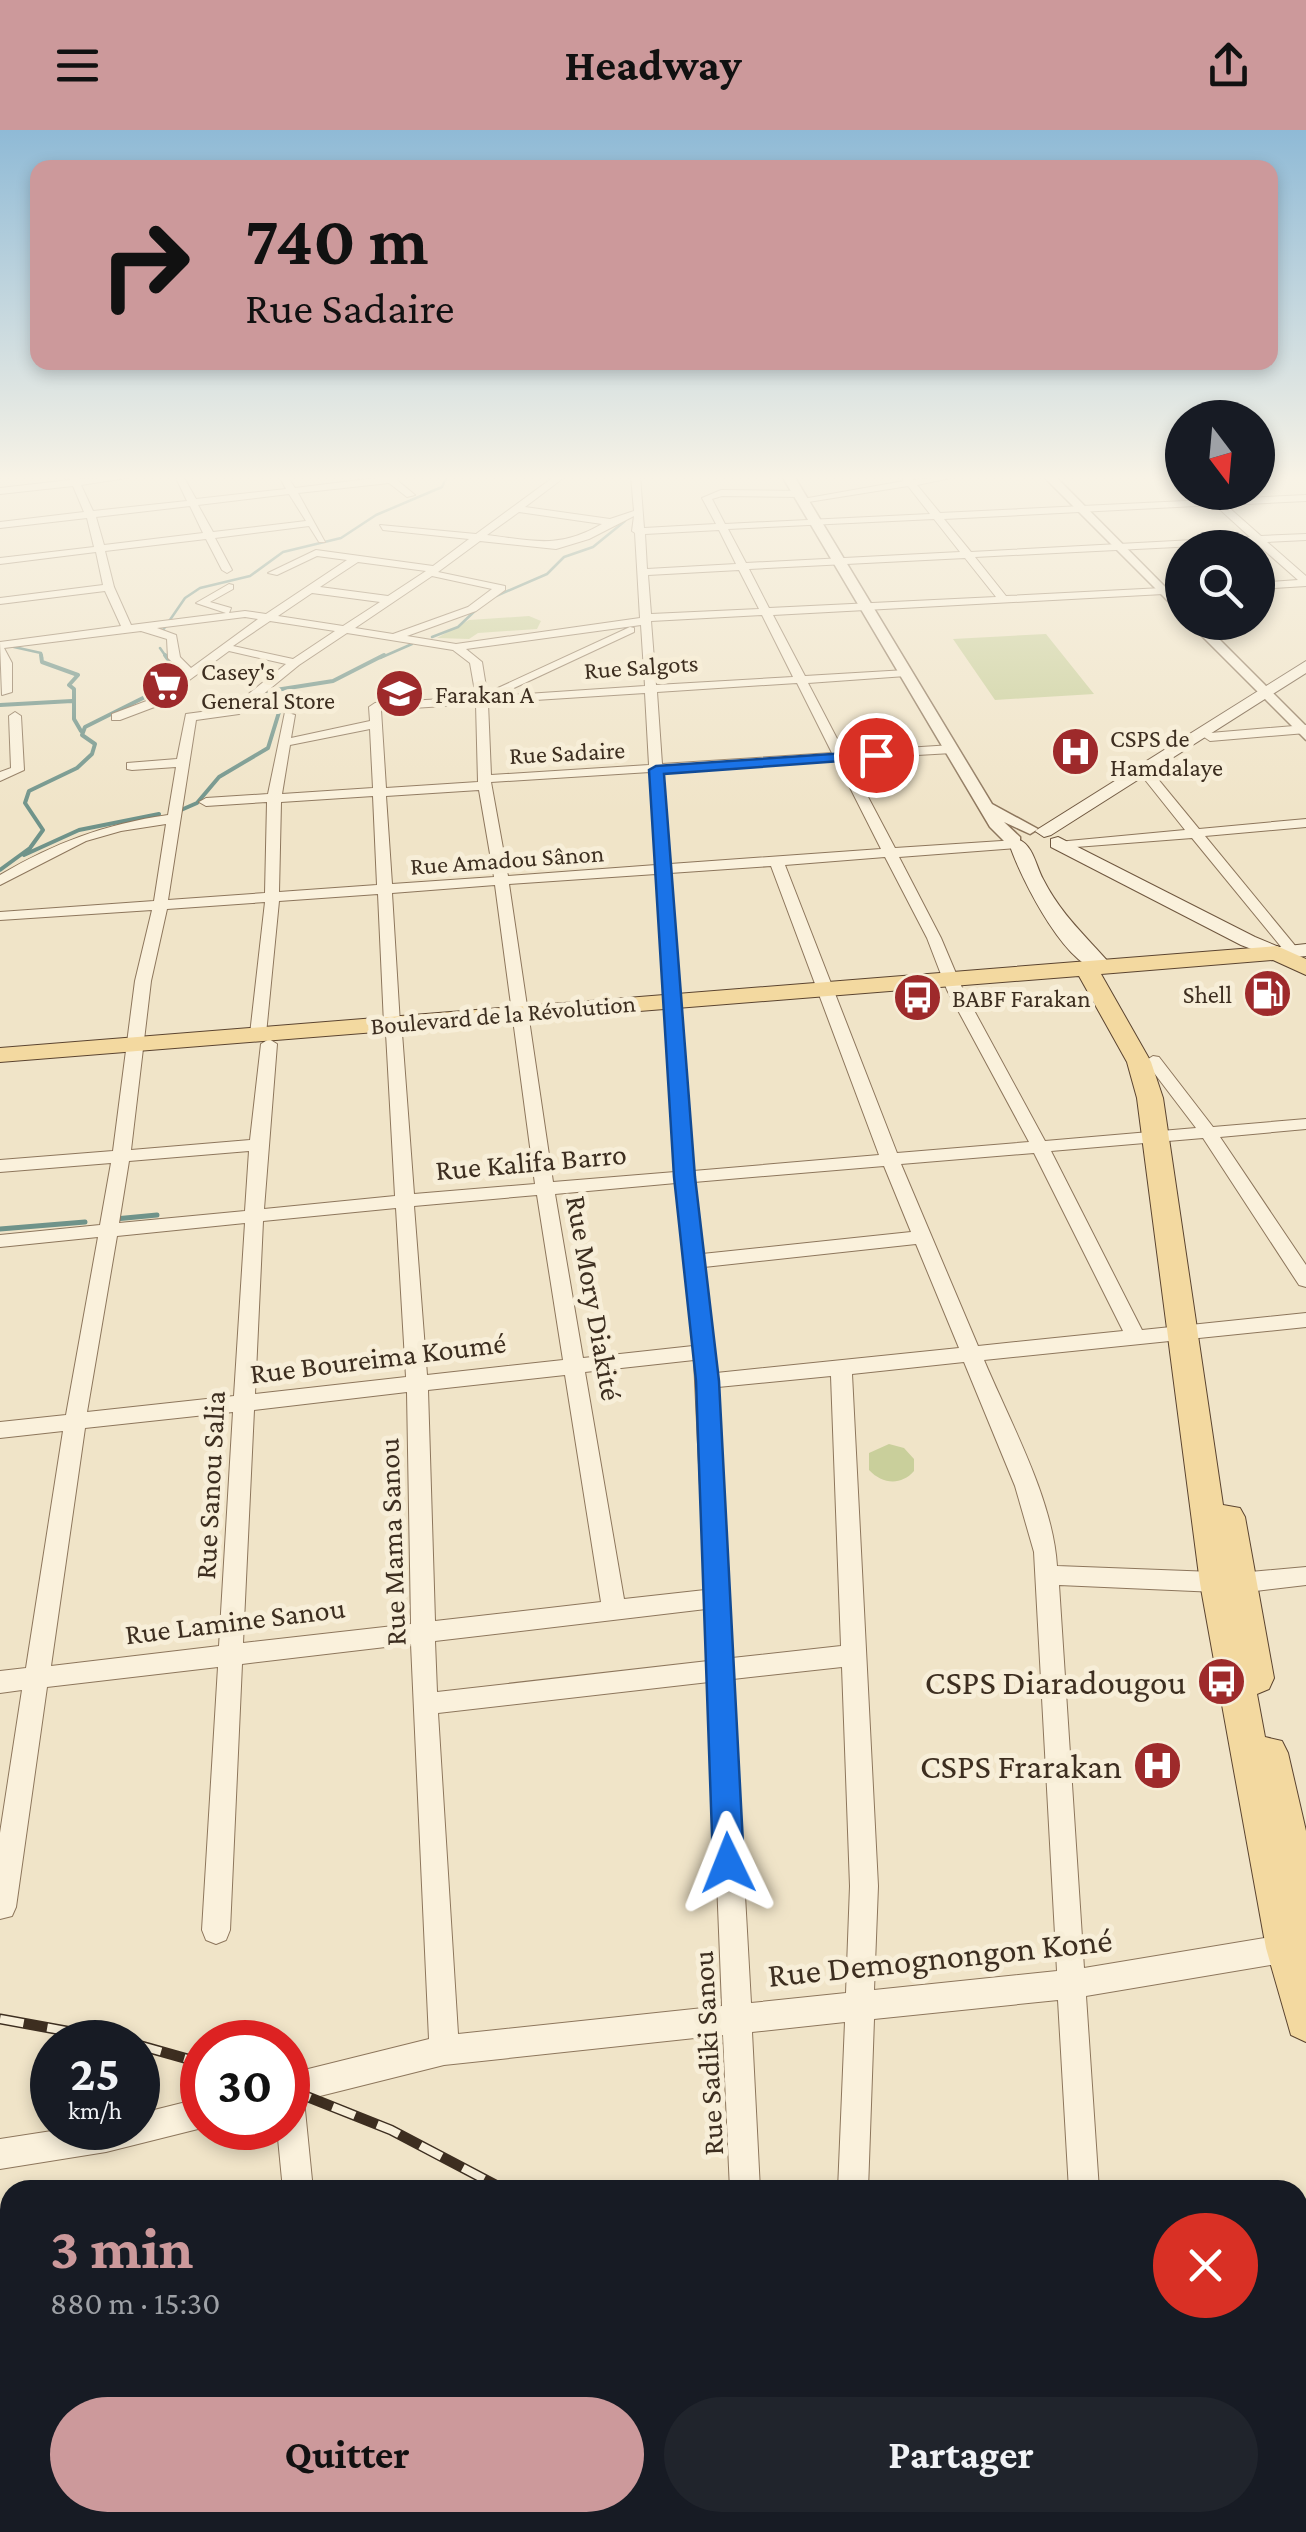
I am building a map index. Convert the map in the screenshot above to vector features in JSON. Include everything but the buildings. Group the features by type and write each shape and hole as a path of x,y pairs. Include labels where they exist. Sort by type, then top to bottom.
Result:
{"main road":[{"path":"1041,842 1210,737 1306,666"},
{"path":"1041,842 1267,695 1306,676"},
{"path":"1041,842 1099,865 1288,958"},
{"path":"1041,842 1036,884 1153,1061 1166,1098 1163,1134"},
{"name":"Boulevard de la Révolution","path":"0,1055 136,1049 826,995 1095,969 1288,958"},
{"path":"1095,969 1140,1062 1163,1134 1228,1583 1300,1938 1306,2020"},
{"name":"Boulevard de la Révolution","path":"0,1066 136,1049"}],"street":[{"path":"0,601 100,588"},
{"path":"110,588 132,627 172,637 174,658 191,674"},
{"path":"228,588 201,602 234,614"},
{"path":"306,588 390,600"},
{"path":"2,1907 75,1423 122,1158 144,982 190,716 235,711 295,663 407,588"},
{"path":"395,637 472,609 500,588"},
{"name":"Rue Sadiki Sanou","path":"642,588 684,1177 707,1381 744,2180"},
{"path":"754,588 934,938 952,984 1135,1336"},
{"path":"855,588 998,827 1041,842"},
{"path":"994,588 1003,599"},
{"path":"1159,588 1163,592"},
{"path":"116,717 168,697 225,644 309,589"},
{"path":"6,692 6,664 0,648 234,614 456,647 645,621 766,611 1163,592"},
{"path":"482,698 645,621"},
{"path":"1212,640 1304,732"},
{"name":"Rue Mory Diakité","path":"456,647 476,662 482,698 485,782 545,1188 614,1611"},
{"path":"224,649 295,663"},
{"name":"Rue Salgots","path":"378,706 906,673"},
{"name":"Rue Mama Sanou","path":"378,706 373,709 377,794 417,1385 425,1704 444,2050"},
{"path":"4,777 18,770 15,716"},
{"name":"Rue Sanou Salia","path":"216,1930 257,1215 274,800 288,716"},
{"path":"283,743 374,724"},
{"path":"1210,737 1304,732"},
{"name":"Rue Sadaire","path":"206,802 377,794 485,782 952,749"},
{"path":"132,766 181,763"},
{"path":"1148,776 1288,958"},
{"path":"0,881 72,839 115,827 171,819"},
{"name":"Rue Amadou Sânon","path":"0,916 272,900 1306,823"},
{"path":"778,862 890,1159 1038,1518 1048,1575 1055,1752 1083,2180"},
{"path":"1153,1061 1207,1131 1306,1280"},
{"name":"Rue Kalifa Barro","path":"0,1242 545,1188 1306,1124"},
{"path":"0,1166 258,1145"},
{"path":"692,1262 922,1237"},
{"path":"707,1381 1306,1320"},
{"name":"Rue Boureima Koumé","path":"0,1430 703,1352"},
{"path":"842,1366 864,1902 853,2180"},
{"path":"1048,1575 1228,1583 1306,1576"},
{"name":"Rue Lamine Sanou","path":"0,1682 717,1598"},
{"path":"425,1704 854,1656"},
{"name":"Rue Demognongon Koné","path":"310,2084 444,2050 1072,1984 1300,1938"},
{"path":"0,2154 180,2118"},
{"path":"294,2150 297,2180"}],"green space":[{"path":"529,616 541,621 537,629 478,633 469,639 437,638 469,620"},
{"path":"1046,634 1094,694 995,700 953,639"},
{"path":"889,1444 904,1448 914,1459 914,1471 897,1481 886,1480 869,1470 869,1453"}],"waterway":[{"path":"163,630 185,598 200,588"},
{"path":"496,596 514,588"},
{"path":"432,637 458,627 479,607"},
{"path":"380,658 412,644"},
{"path":"14,647 41,653 42,658"},
{"path":"160,648 167,658"},
{"path":"41,655 42,662 78,675 69,685 74,689 74,719 81,731"},
{"path":"0,870 30,848 43,830 25,803 29,791 77,768 92,754 95,744 82,735 85,727 145,697 153,678 170,662 165,655"},
{"path":"181,810 197,803 219,777 268,748 280,709 265,699 263,692 333,681 384,655"},
{"path":"0,705 72,701"},
{"path":"24,855 79,830 159,814"},
{"path":"115,1219 157,1215"},
{"path":"0,1229 85,1222"}],"railway":[{"path":"0,2019 30,2024"},
{"path":"160,2051 180,2057"},
{"path":"310,2098 391,2130 486,2180"}],"place":[{"name":"Casey's General Store","path":"166,685"},
{"name":"Farakan A","path":"400,694"},
{"name":"CSPS de Hamdalaye","path":"1075,752"},
{"name":"Shell","path":"1267,994"},
{"name":"BABF Farakan","path":"917,998"},
{"name":"CSPS Diaradougou","path":"1221,1682"},
{"name":"CSPS Frarakan","path":"1157,1766"}],"route":[{"path":"728,1863 707,1381 684,1177 656,770 876,755"}]}
